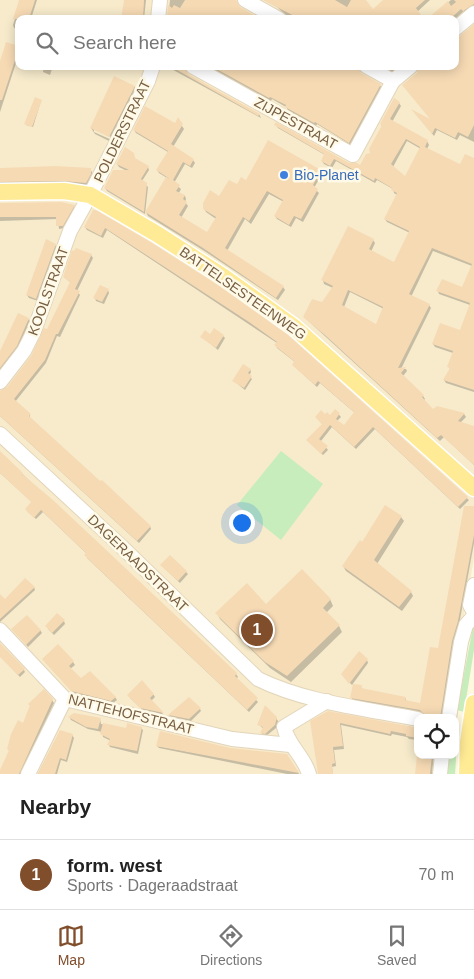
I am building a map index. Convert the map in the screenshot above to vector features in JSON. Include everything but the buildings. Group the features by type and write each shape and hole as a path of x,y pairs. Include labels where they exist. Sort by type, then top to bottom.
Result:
{"main road":[{"name":"BATTELSESTEENWEG","path":"0,192 64,191 90,196 157,234 216,271 294,327 474,488"},
{"path":"467,774 471,750 474,703"}],"street":[{"path":"158,15 160,0"},
{"path":"245,0 273,15"},
{"path":"459,26 474,13"},
{"name":"POLDERSTRAAT","path":"90,196 148,81 152,70"},
{"name":"ZIJPESTRAAT","path":"199,70 353,155 394,81"},
{"path":"373,70 394,81 406,70"},
{"name":"KOOLSTRAAT","path":"0,382 24,351 34,331 70,231 90,196"},
{"name":"DAGERAADSTRAAT","path":"0,434 122,547 258,679 278,688 327,701 414,718"},
{"path":"474,585 470,605 474,612"},
{"path":"450,714 461,642 466,625 474,616"},
{"name":"NATTEHOFSTRAAT","path":"0,630 65,699 232,738 290,745"},
{"path":"28,774 65,699"},
{"path":"309,774 306,764 290,745 284,727 327,701"},
{"path":"440,774 442,759"}],"shaded area":[{"path":"0,0 474,0 474,558 447,714 414,714 414,759 438,759 436,774 0,774"}],"green space":[{"path":"281,451 323,484 281,540 237,505"},
{"path":"474,622 474,650 464,712 457,710"},
{"path":"447,759 456,759 455,774 445,774"}],"place":[{"name":"Bio-Planet","path":"284,175"},
{"name":"form. west","path":"257,630"}]}
